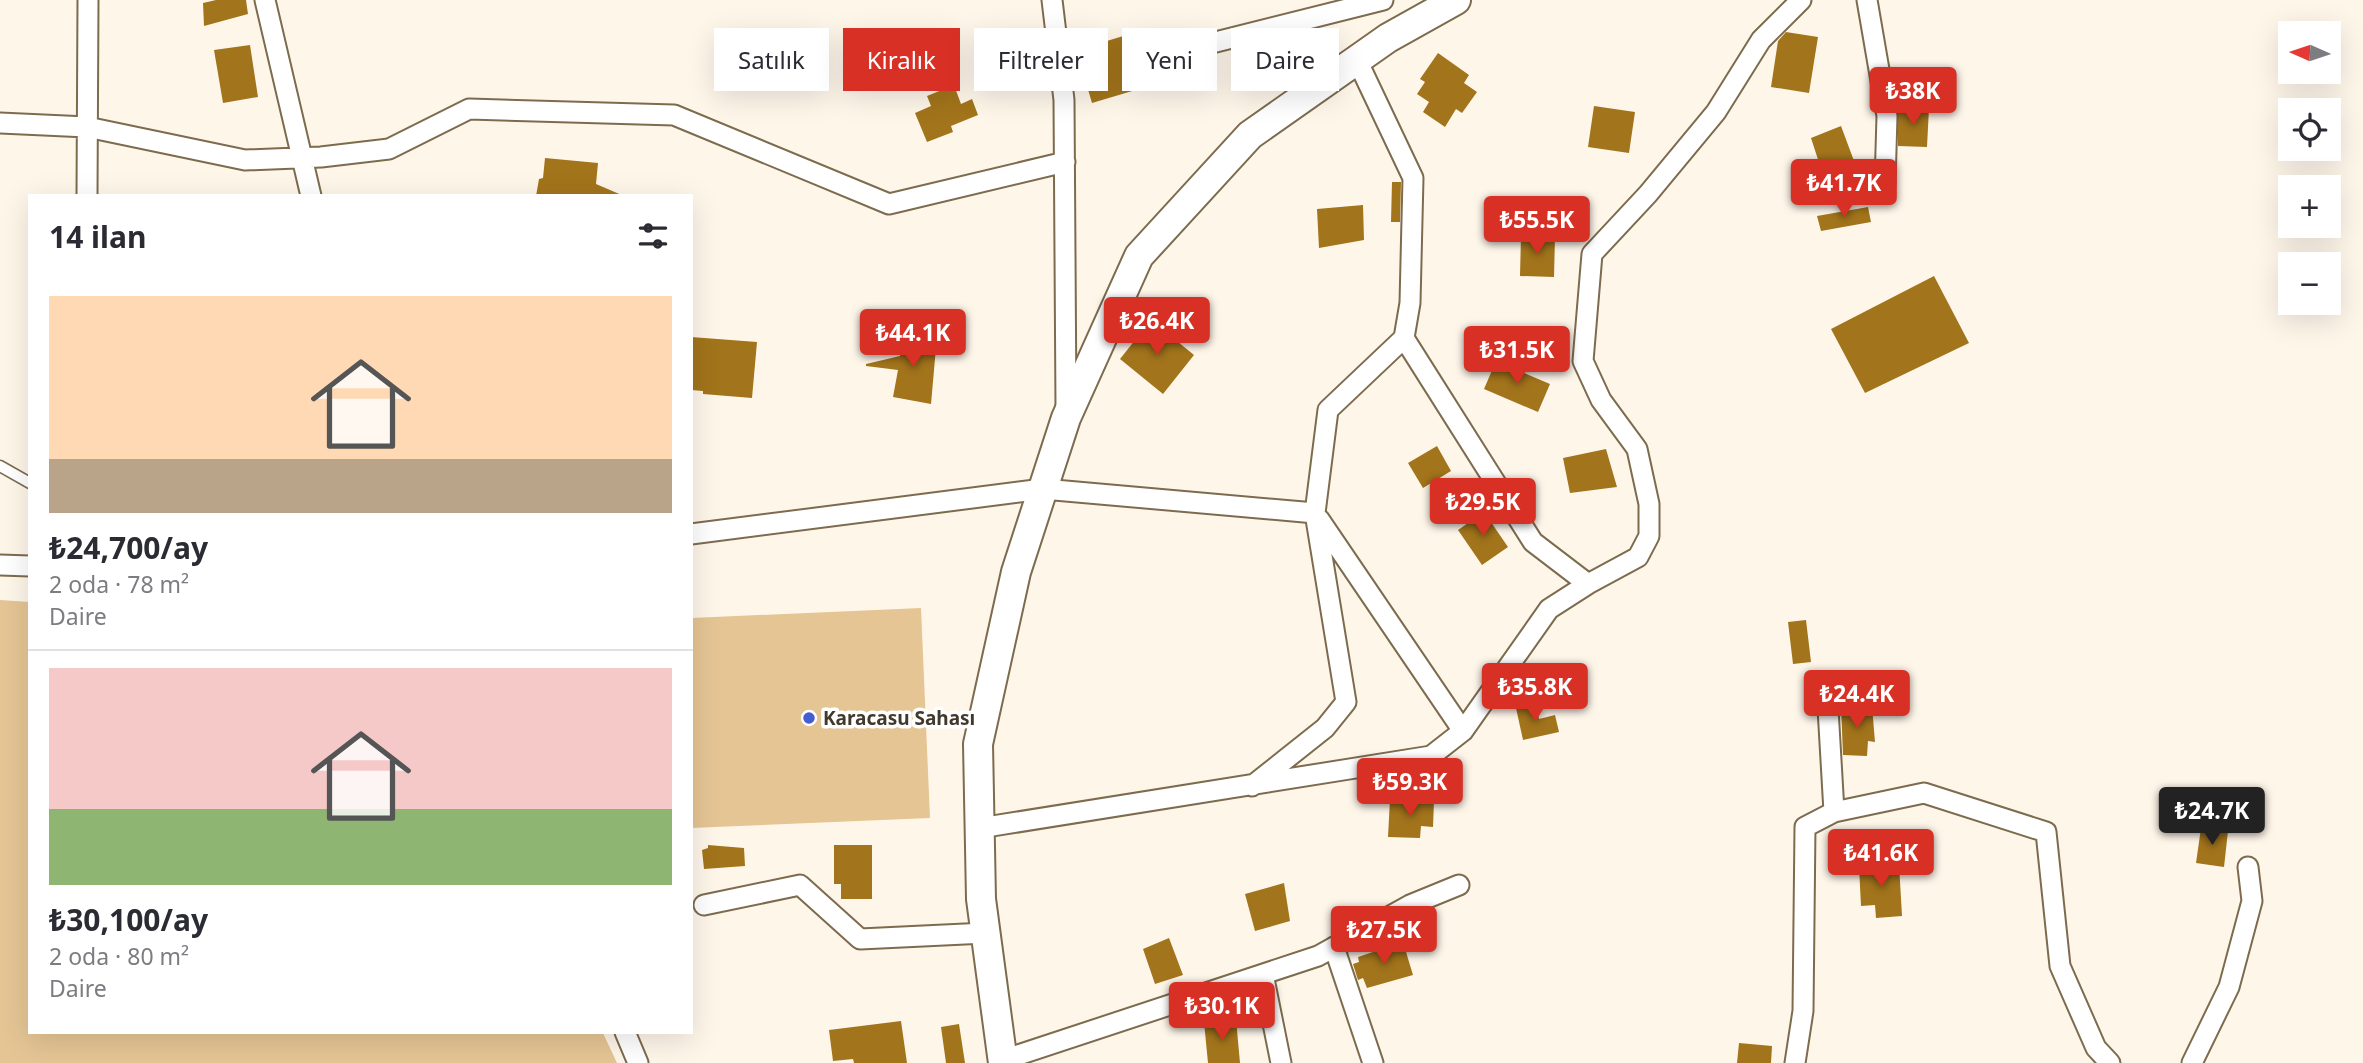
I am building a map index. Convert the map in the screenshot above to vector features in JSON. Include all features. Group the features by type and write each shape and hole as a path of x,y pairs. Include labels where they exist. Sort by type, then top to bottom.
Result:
{"main road":[{"path":"1003,1062 986,933 979,828 978,744 1016,572 1066,418 1139,256 1250,135 1388,38 1457,0"}],"street":[{"path":"87,194 88,0"},
{"path":"265,0 311,194"},
{"path":"1052,0 1064,100 1066,418"},
{"path":"1217,42 1382,0"},
{"path":"979,828 1250,787 1431,756 1463,731 1549,609 1588,584 1638,558 1649,536 1649,504 1637,449 1601,400 1583,362 1592,254 1648,194 1716,112 1760,40 1801,0"},
{"path":"1867,0 1886,116 1885,184"},
{"path":"1250,787 1325,727 1346,702 1315,513 1328,410 1404,338 1410,303 1413,178 1357,60"},
{"path":"0,123 87,127 245,160 303,158 389,149 469,109 674,115 889,204 1065,162"},
{"path":"1404,338 1533,542 1588,584"},
{"path":"693,534 1043,489 1315,513"},
{"path":"1315,513 1463,731"},
{"path":"0,565 28,566"},
{"path":"1827,691 1834,813"},
{"path":"1795,1063 1803,1011 1805,827 1834,813 1924,793 2046,832 2060,966 2096,1048 2110,1063"},
{"path":"2192,1063 2229,987 2252,901 2248,867"},
{"path":"704,905 800,886 860,939 986,933"},
{"path":"1003,1062 1318,956 1410,905 1459,886"},
{"path":"1334,947 1373,1063"},
{"path":"1263,974 1281,1063"},
{"path":"626,1034 638,1063"}],"lane":[{"path":"0,466 28,482"}],"shaded area":[{"path":"0,600 28,602 28,1034 603,1034 617,1063 0,1063"},
{"name":"Karacasu Sahası","path":"921,608 930,818 693,828 693,618"}],"building":[{"path":"246,0 248,14 204,26 203,3"},
{"path":"1786,32 1818,37 1809,93 1771,87 1778,41"},
{"path":"1122,36 1122,91 1132,91 1092,103 1088,91 1108,91 1108,41"},
{"path":"250,45 258,97 223,103 214,50"},
{"path":"1438,53 1469,75 1464,83 1477,92 1462,113 1456,109 1445,127 1423,112 1429,102 1417,94 1425,82 1420,79"},
{"path":"939,91 956,91 961,104 972,99 978,115 951,126 953,132 927,142 915,113 931,106 927,96"},
{"path":"1594,106 1635,112 1629,153 1588,147"},
{"path":"1898,106 1929,108 1927,147 1898,146"},
{"path":"1841,126 1857,169 1825,181 1811,138"},
{"path":"545,158 598,163 596,184 619,194 536,194 539,179 543,178"},
{"path":"1392,182 1401,182 1400,222 1391,222"},
{"path":"1363,205 1364,240 1319,248 1317,209"},
{"path":"1868,207 1871,222 1821,231 1817,216"},
{"path":"1521,235 1555,237 1554,277 1520,276"},
{"path":"1934,276 1969,343 1865,393 1831,329"},
{"path":"1151,320 1194,355 1163,394 1120,359"},
{"path":"937,336 931,404 893,397 898,370 866,366 900,356 903,337"},
{"path":"693,337 757,342 752,398 703,394 703,391 693,390"},
{"path":"1496,361 1550,384 1538,412 1484,389"},
{"path":"1437,446 1451,471 1423,488 1408,463"},
{"path":"1606,449 1617,487 1570,493 1563,458"},
{"path":"1483,486 1497,507 1488,513 1475,490"},
{"path":"1484,512 1508,547 1482,565 1458,530"},
{"path":"1806,620 1811,662 1793,664 1788,622"},
{"path":"1536,703 1539,719 1555,715 1559,732 1523,740 1516,708"},
{"path":"1841,706 1872,706 1875,742 1868,741 1867,756 1843,755"},
{"path":"1390,799 1434,801 1433,827 1421,826 1420,838 1388,837"},
{"path":"2201,828 2228,831 2224,867 2196,863"},
{"path":"708,845 744,848 745,866 704,869 702,850 708,848"},
{"path":"834,845 872,845 872,899 841,899 841,884 834,884"},
{"path":"1899,864 1902,916 1876,918 1875,905 1861,906 1859,866"},
{"path":"1284,883 1290,921 1255,931 1245,894"},
{"path":"1169,938 1183,975 1155,984 1143,949"},
{"path":"1403,942 1413,975 1367,988 1363,978 1358,980 1353,964 1359,962 1358,957"},
{"path":"1236,1019 1240,1063 1208,1063 1204,1022"},
{"path":"901,1021 907,1063 854,1063 853,1059 833,1061 829,1030"},
{"path":"959,1024 965,1063 946,1063 941,1027"},
{"path":"1739,1043 1772,1046 1771,1063 1737,1063"}],"place":[{"name":"Karacasu Sahası","path":"809,718"}]}
